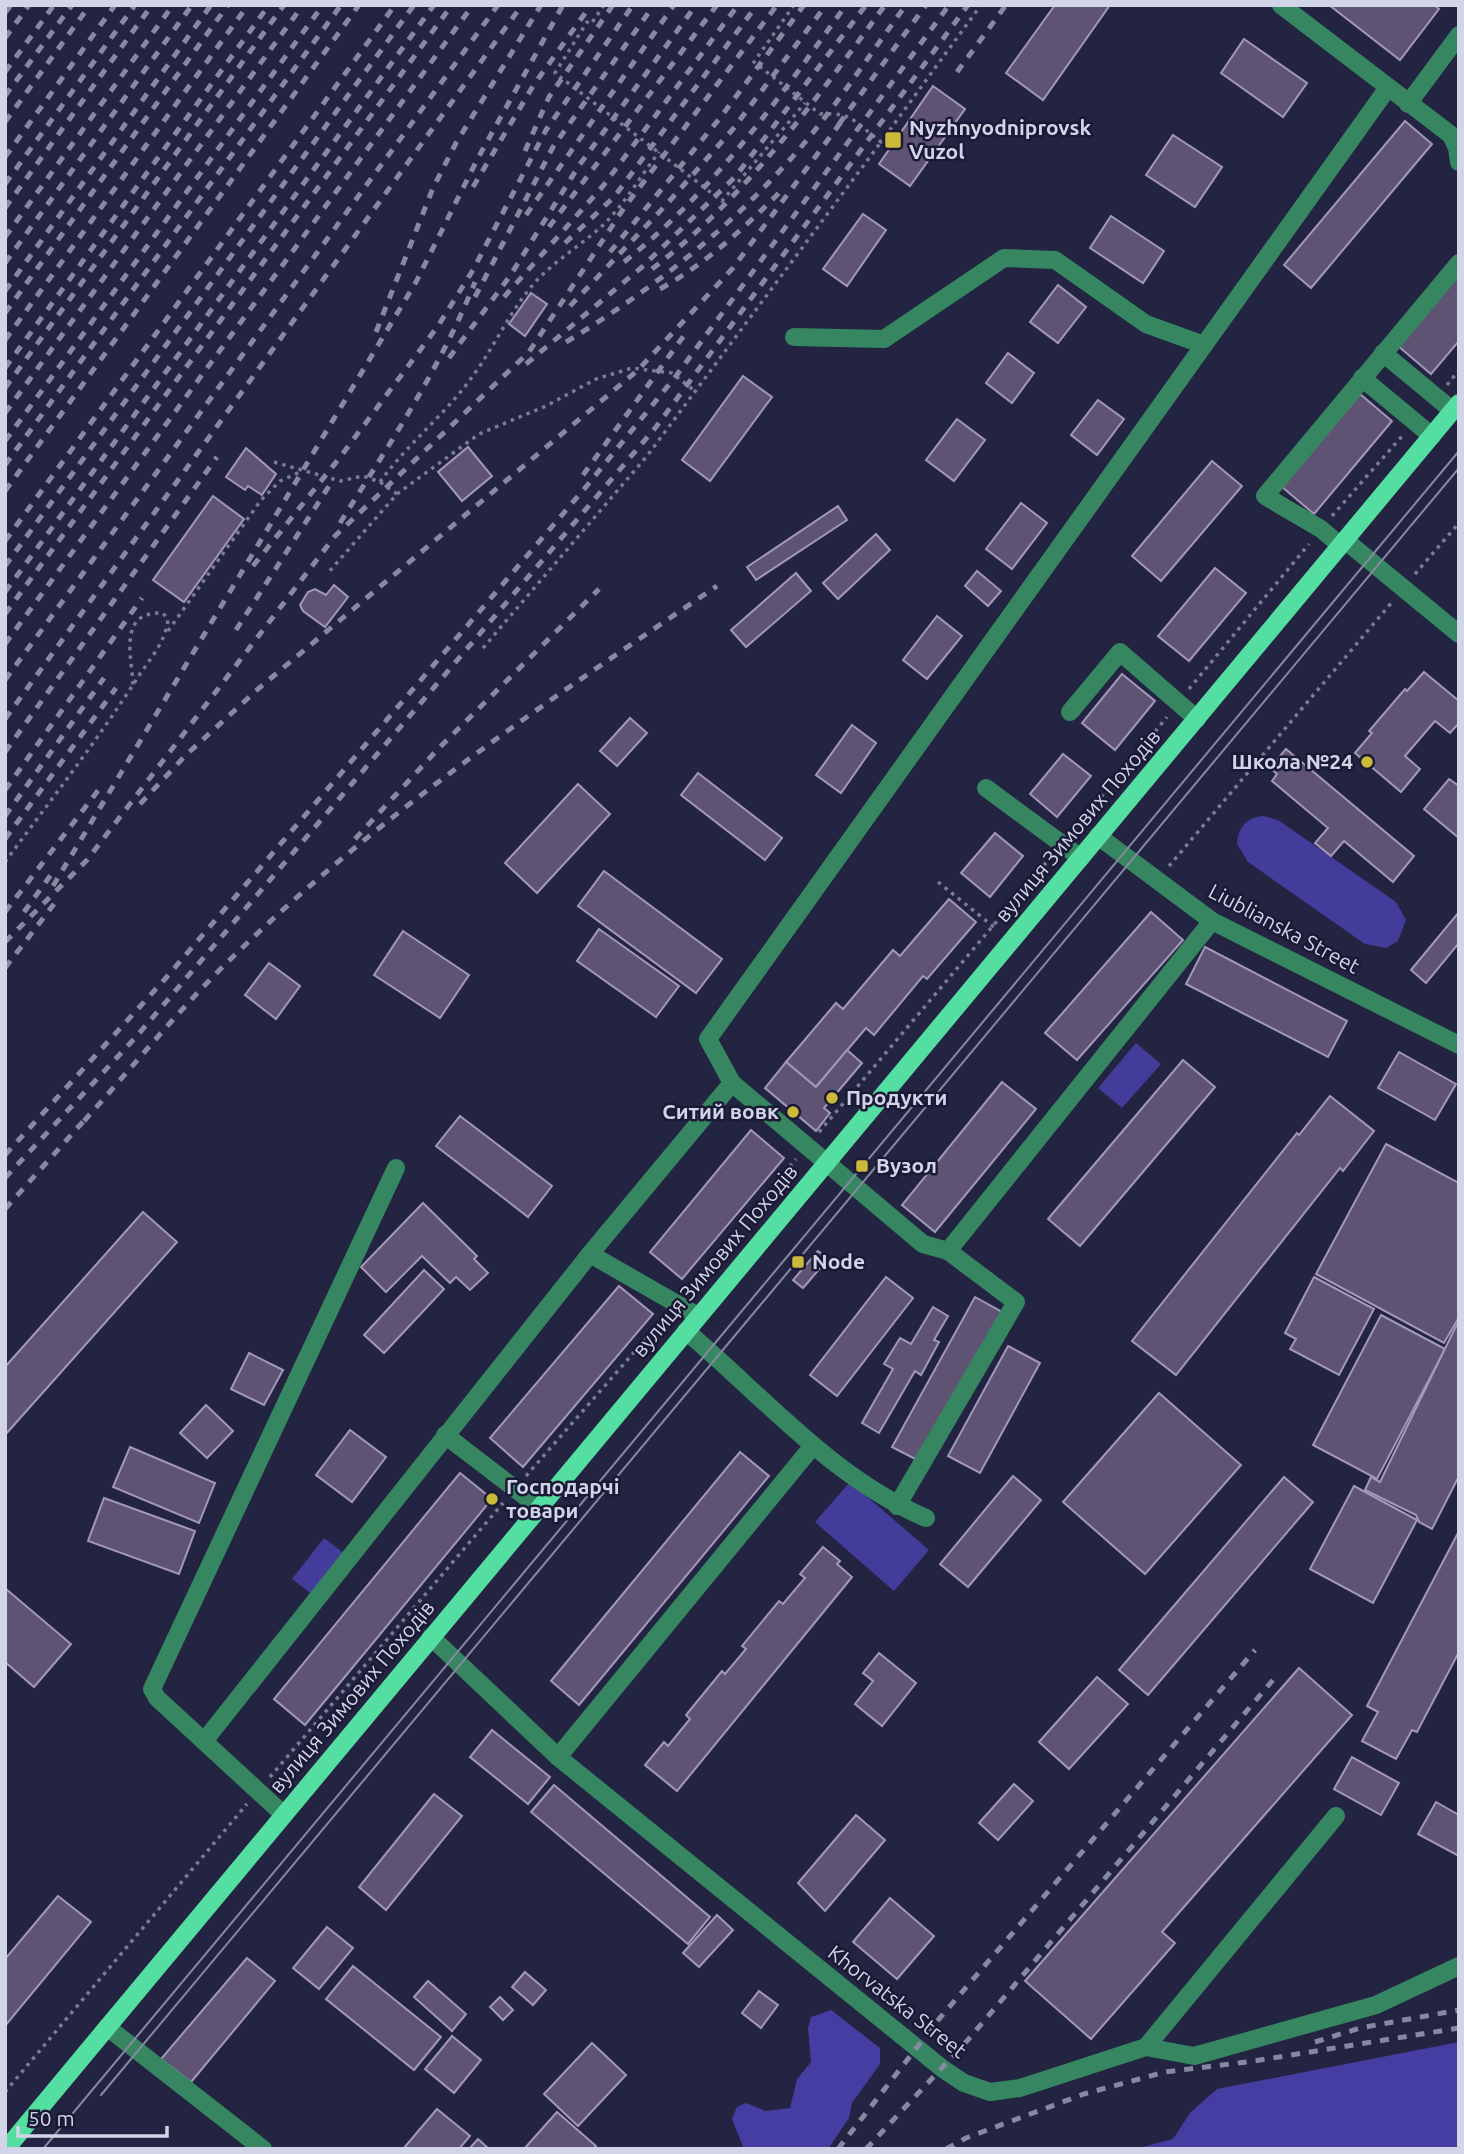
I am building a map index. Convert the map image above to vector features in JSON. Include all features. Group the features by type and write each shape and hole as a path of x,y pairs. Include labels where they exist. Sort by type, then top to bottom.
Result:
{"main road":[{"name":"вулиця Зимових Походів","path":"6,2149 1456,407"}],"street":[{"path":"1282,5 1387,89 1451,135 1459,162"},
{"path":"1408,104 1459,35"},
{"path":"897,1506 1016,1302 947,1251 923,1244 806,1147 732,1083 708,1039 1387,89"},
{"path":"794,337 884,339 1004,258 1055,260 1146,324 1204,345"},
{"path":"1459,263 1265,496 1343,543 1404,587 1459,634"},
{"path":"1383,353 1437,398 1456,407"},
{"path":"1362,378 1432,436"},
{"path":"1070,712 1120,652 1198,719"},
{"path":"986,788 1060,846 1081,858"},
{"name":"Liublianska Street","path":"1098,836 1212,920 1459,1045"},
{"path":"947,1251 1212,920"},
{"path":"205,1740 590,1254 732,1083"},
{"path":"284,1815 157,1698 152,1689 396,1168"},
{"path":"590,1254 698,1316"},
{"path":"685,1331 812,1447 897,1506 926,1518"},
{"path":"445,1436 539,1507"},
{"path":"558,1757 812,1447"},
{"name":"Khorvatska Street","path":"431,1637 558,1757 964,2083 990,2092 1020,2088 1146,2048"},
{"path":"1336,1816 1146,2048 1194,2056 1376,2004 1459,1966"},
{"path":"107,2027 263,2149"}],"path":[{"path":"604,5 591,24 587,22 555,73 722,201 805,103"},
{"path":"794,5 754,62 820,114 842,112 852,117 856,124 881,142"},
{"path":"483,649 647,456 981,5"},
{"path":"380,482 407,447 448,408 474,375 507,319 531,287 548,269 601,227 659,152"},
{"path":"327,574 397,494 480,434 546,406 596,379 632,368 672,373 696,392"},
{"path":"1437,398 1459,370"},
{"path":"5,2092 515,1489 677,1304 806,1147 994,927 1321,529 1415,422"},
{"path":"274,462 340,481 363,476 380,482 397,494"},
{"path":"5,862 133,685 261,500 279,481 301,471"},
{"path":"1156,880 1207,825 1459,523"},
{"path":"133,685 133,664 128,650 130,636 137,622 151,612 163,613 169,620 167,633"},
{"path":"938,882 994,927"}],"shaded area":[{"path":"1264,816 1278,820 1396,902 1406,920 1398,941 1386,948 1365,944 1248,862 1237,844 1239,833 1248,821"},
{"path":"1136,1043 1161,1064 1122,1108 1098,1088"},
{"path":"850,1482 929,1550 894,1591 815,1522"},
{"path":"324,1538 345,1554 313,1595 292,1579"},
{"path":"831,2010 880,2048 880,2064 852,2103 849,2118 828,2149 744,2149 732,2119 737,2107 746,2103 765,2111 790,2108 797,2079 811,2062 808,2028 811,2017"},
{"path":"1459,2042 1459,2149 1135,2149 1173,2139 1190,2113 1217,2089"}],"building":[{"path":"1055,5 1110,5 1043,100 1006,73"},
{"path":"1329,5 1434,5 1439,9 1400,60"},
{"path":"1244,39 1307,83 1283,117 1221,73"},
{"path":"933,86 965,109 910,186 879,164"},
{"path":"1405,121 1432,144 1311,288 1284,265"},
{"path":"1173,135 1222,167 1195,207 1146,175"},
{"path":"863,214 886,230 847,286 823,269"},
{"path":"1111,216 1164,251 1143,283 1090,248"},
{"path":"1459,275 1459,341 1431,374 1398,346"},
{"path":"1058,285 1086,307 1058,343 1030,322"},
{"path":"531,293 547,304 525,336 509,324"},
{"path":"1008,353 1034,373 1012,403 986,383"},
{"path":"743,376 772,397 710,481 682,460"},
{"path":"1360,394 1392,421 1314,514 1282,487"},
{"path":"1098,400 1124,419 1097,455 1071,435"},
{"path":"957,419 985,440 954,481 926,460"},
{"path":"468,447 492,476 462,501 438,472"},
{"path":"246,448 276,474 262,495 248,486 245,490 226,477"},
{"path":"1212,461 1242,486 1161,581 1132,556"},
{"path":"213,496 244,519 184,602 153,580"},
{"path":"1021,503 1047,523 1012,569 986,549"},
{"path":"838,506 847,520 756,580 747,567"},
{"path":"876,534 890,550 838,599 823,583"},
{"path":"1215,568 1246,593 1189,661 1158,636"},
{"path":"977,571 1001,591 988,606 965,586"},
{"path":"796,573 811,591 746,647 731,630"},
{"path":"334,585 348,597 325,627 303,611 300,605 308,592 315,589 326,595"},
{"path":"937,616 962,636 927,679 903,660"},
{"path":"1424,672 1459,701 1459,723 1450,733 1435,721 1405,756 1420,769 1401,792 1355,753 1372,733 1369,731 1405,689 1407,691"},
{"path":"1122,674 1155,701 1115,750 1082,723"},
{"path":"630,718 647,733 617,766 600,751"},
{"path":"852,725 876,743 841,793 816,775"},
{"path":"1286,749 1414,856 1393,882 1344,841 1331,856 1315,843 1328,828 1272,781 1277,774 1270,768"},
{"path":"1063,754 1091,776 1057,817 1030,794"},
{"path":"698,773 782,838 765,860 681,795"},
{"path":"1449,779 1459,786 1459,838 1424,809"},
{"path":"578,784 610,814 537,893 505,863"},
{"path":"995,833 1023,856 990,897 961,873"},
{"path":"604,871 722,959 696,993 578,906"},
{"path":"949,899 976,922 927,979 923,976 874,1035 866,1028 816,1087 786,1062 836,1003 843,1009 893,950 900,956"},
{"path":"1151,912 1183,940 1077,1060 1045,1033"},
{"path":"1459,912 1459,943 1426,983 1411,970"},
{"path":"599,929 679,986 656,1017 577,961"},
{"path":"403,931 469,975 440,1018 374,975"},
{"path":"1205,947 1347,1021 1328,1057 1186,984"},
{"path":"269,963 300,986 276,1019 245,995"},
{"path":"847,1050 862,1063 824,1108 830,1113 816,1131 765,1088 786,1062 816,1087"},
{"path":"1399,1052 1456,1084 1435,1120 1378,1088"},
{"path":"1183,1060 1215,1087 1080,1246 1048,1219"},
{"path":"1002,1082 1036,1109 935,1232 902,1205"},
{"path":"1330,1096 1374,1131 1343,1171 1340,1168 1176,1375 1132,1341 1297,1133 1299,1135"},
{"path":"460,1116 552,1186 528,1217 436,1146"},
{"path":"751,1130 784,1158 682,1279 650,1252"},
{"path":"1386,1144 1459,1183 1459,1317 1444,1343 1316,1274"},
{"path":"423,1203 477,1256 474,1259 488,1273 470,1290 456,1277 450,1283 422,1256 386,1292 361,1267"},
{"path":"143,1212 177,1242 5,1435 5,1367"},
{"path":"818,1251 828,1259 803,1288 793,1280"},
{"path":"424,1270 444,1289 384,1353 364,1335"},
{"path":"886,1277 913,1298 837,1396 810,1375"},
{"path":"1314,1277 1374,1309 1339,1375 1290,1349 1296,1339 1285,1333"},
{"path":"619,1286 653,1314 523,1467 490,1438"},
{"path":"975,1297 1002,1312 919,1461 892,1447"},
{"path":"933,1307 948,1316 934,1340 939,1342 921,1375 915,1371 879,1433 862,1423 893,1369 884,1364 900,1338 911,1344"},
{"path":"1381,1315 1445,1349 1377,1479 1313,1445"},
{"path":"1459,1320 1459,1476 1432,1529 1419,1522 1416,1515 1365,1490 1371,1477 1380,1482"},
{"path":"1008,1346 1040,1363 980,1473 948,1456"},
{"path":"249,1353 283,1370 264,1405 231,1389"},
{"path":"1159,1393 1241,1465 1145,1574 1063,1502"},
{"path":"206,1405 233,1431 207,1458 180,1433"},
{"path":"350,1430 386,1457 352,1502 316,1475"},
{"path":"130,1447 215,1483 199,1523 113,1487"},
{"path":"740,1452 769,1476 579,1705 551,1681"},
{"path":"460,1473 492,1499 305,1725 274,1699"},
{"path":"1013,1476 1041,1500 968,1587 940,1564"},
{"path":"1284,1477 1313,1502 1148,1695 1119,1670"},
{"path":"1354,1486 1417,1520 1373,1603 1310,1569"},
{"path":"104,1498 195,1531 179,1574 88,1541"},
{"path":"1459,1531 1459,1652 1417,1732 1412,1730 1396,1759 1362,1741 1378,1712 1367,1706"},
{"path":"823,1547 840,1561 837,1564 852,1577 677,1791 645,1765 664,1742 668,1746 690,1719 686,1715 722,1671 725,1674 746,1649 742,1646 779,1601 783,1604 805,1578 800,1574"},
{"path":"6,1589 71,1644 34,1687 5,1662"},
{"path":"879,1653 916,1683 882,1726 855,1704 873,1681 863,1673"},
{"path":"1299,1668 1352,1715 1162,1932 1175,1943 1091,2039 1025,1981"},
{"path":"1097,1677 1128,1704 1069,1769 1039,1742"},
{"path":"492,1730 550,1777 528,1804 470,1757"},
{"path":"1352,1757 1399,1783 1381,1815 1334,1789"},
{"path":"1014,1784 1033,1801 998,1840 979,1823"},
{"path":"554,1785 710,1917 688,1944 531,1812"},
{"path":"434,1794 462,1816 386,1910 359,1887"},
{"path":"1436,1802 1459,1815 1459,1856 1418,1834"},
{"path":"856,1815 885,1840 825,1911 798,1883"},
{"path":"58,1896 91,1922 5,2026 5,1959"},
{"path":"890,1898 934,1936 897,1979 853,1942"},
{"path":"717,1915 733,1930 699,1967 683,1953"},
{"path":"327,1927 353,1948 319,1989 293,1968"},
{"path":"247,1958 275,1981 191,2082 161,2059"},
{"path":"353,1966 441,2037 414,2070 326,1999"},
{"path":"525,1972 546,1990 533,2005 512,1987"},
{"path":"428,1981 466,2014 452,2031 414,1997"},
{"path":"759,1991 778,2005 761,2028 742,2013"},
{"path":"500,1997 513,2010 503,2020 490,2007"},
{"path":"452,2036 481,2060 454,2093 425,2069"},
{"path":"592,2043 626,2075 578,2126 544,2094"},
{"path":"437,2109 470,2136 459,2149 403,2149"},
{"path":"557,2112 596,2146 593,2149 524,2149"},
{"path":"478,2139 489,2149 469,2149"}],"tram line":[{"path":"43,2149 1459,451"},
{"path":"101,2095 1459,468"}],"railway":[{"path":"5,13 11,5"},
{"path":"5,38 29,5"},
{"path":"5,72 54,5"},
{"path":"5,96 72,5"},
{"path":"5,122 90,5"},
{"path":"5,157 115,5"},
{"path":"5,184 135,5"},
{"path":"5,208 152,5"},
{"path":"5,237 173,5"},
{"path":"5,263 192,5"},
{"path":"5,291 211,5"},
{"path":"5,313 228,5"},
{"path":"5,340 248,5"},
{"path":"5,368 269,5"},
{"path":"5,388 284,5"},
{"path":"5,413 303,5"},
{"path":"5,441 323,5"},
{"path":"5,465 341,5"},
{"path":"5,491 359,5"},
{"path":"5,541 395,5"},
{"path":"5,566 414,5"},
{"path":"5,592 434,5"},
{"path":"5,614 452,5"},
{"path":"5,644 473,5"},
{"path":"5,680 498,5"},
{"path":"5,719 522,5"},
{"path":"376,332 433,188 456,143 541,5"},
{"path":"53,886 416,282 478,158 563,5"},
{"path":"473,187 533,86 591,5"},
{"path":"525,151 549,97 613,5"},
{"path":"253,566 341,456 438,326 473,270 546,130 633,5"},
{"path":"475,297 553,147 654,5"},
{"path":"526,215 674,5"},
{"path":"449,358 510,276 578,167 696,5"},
{"path":"549,227 717,5"},
{"path":"504,297 603,186 738,5"},
{"path":"565,243 614,197 757,5"},
{"path":"5,942 87,860 335,536 529,352 624,208 777,5"},
{"path":"610,252 720,118 804,5"},
{"path":"570,306 666,205 733,129 826,5"},
{"path":"624,262 688,205 717,174 846,5"},
{"path":"526,364 642,267 735,177 866,5"},
{"path":"652,269 686,241 749,179 806,111 885,5"},
{"path":"566,342 655,283 710,238 762,190 818,126 906,5"},
{"path":"839,124 926,5"},
{"path":"5,1155 165,979 585,488 676,376 949,5"},
{"path":"5,1178 136,1037 656,427 968,5"},
{"path":"957,72 1006,5"},
{"path":"140,804 186,755 258,689 638,370 733,268 844,118"},
{"path":"660,289 694,268 724,244 782,190"},
{"path":"340,523 430,375 475,282"},
{"path":"583,475 688,330"},
{"path":"5,752 217,457"},
{"path":"236,630 333,480"},
{"path":"84,1121 220,969 353,849 471,757 717,586"},
{"path":"355,839 438,749 599,589"},
{"path":"5,790 142,598"},
{"path":"5,816 104,678"},
{"path":"5,839 116,688"},
{"path":"5,912 103,784"},
{"path":"24,912 53,872"},
{"path":"5,968 54,904"},
{"path":"5,1209 89,1115"},
{"path":"838,2149 939,2019 1255,1650"},
{"path":"866,2149 967,2041 1278,1674"},
{"path":"1315,2042 1360,2028 1459,2010"},
{"path":"946,2149 966,2138 1084,2094 1165,2072 1254,2061 1459,2028"}],"place":[{"name":"Nyzhnyodniprovsk Vuzol","path":"893,140"},
{"name":"Школа №24","path":"1367,762"},
{"name":"Продукти","path":"832,1098"},
{"name":"Ситий вовк","path":"793,1112"},
{"name":"Вузол","path":"862,1166"},
{"name":"Node","path":"798,1262"},
{"name":"Господарчі товари","path":"492,1499"}]}
